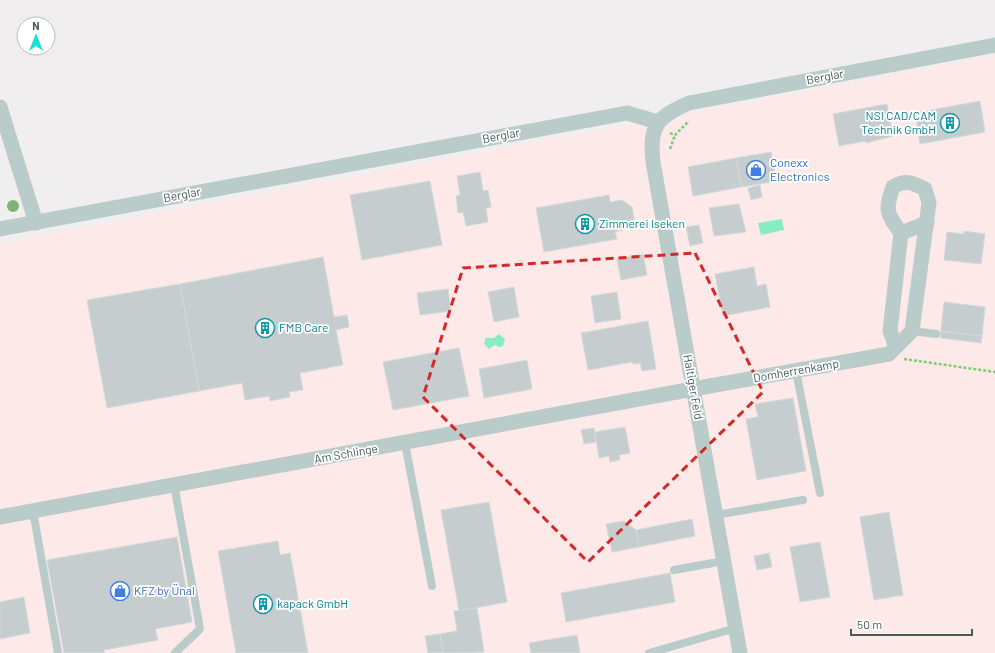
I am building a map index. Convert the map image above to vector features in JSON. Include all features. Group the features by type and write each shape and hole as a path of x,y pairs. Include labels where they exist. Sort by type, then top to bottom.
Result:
{"street":[{"name":"Berglar","path":"0,229 627,113 658,122 666,113 689,103 995,45"},
{"path":"0,107 36,223"},
{"name":"Haltiger Feld","path":"658,122 652,137 653,162 740,653"},
{"path":"905,182 911,182 925,189 929,203 927,223 912,331 893,350 890,331 901,233 892,221 887,204 893,187 905,182"},
{"path":"901,233 927,223"},
{"name":"Domherrenkamp","path":"693,388 796,371 893,350"},
{"name":"Am Schlinge","path":"0,517 405,443 693,388"}],"lane":[{"path":"912,331 936,334"},
{"path":"796,371 820,493"},
{"path":"405,443 432,586"},
{"path":"174,484 200,629 175,653"},
{"path":"716,515 803,500"},
{"path":"33,511 58,653"},
{"path":"674,570 724,561"},
{"path":"649,653 736,628"}],"path":[{"path":"670,149 675,135"},
{"path":"893,350 901,358 995,372"}],"highlighted area":[{"path":"695,253 763,392 588,562 423,397 463,268"}],"shaded area":[{"path":"995,55 995,653 0,653 0,243"},
{"path":"782,219 784,230 761,235 758,223"},
{"path":"499,334 505,339 503,346 499,347 495,345 489,349 484,344 486,338 494,338"}],"building":[{"name":"NSI CAD/CAM Technik GmbH","path":"980,101 985,132 920,144 915,113"},
{"path":"887,104 893,136 866,143 866,141 839,146 833,114"},
{"name":"Conexx Electronics","path":"771,152 777,181 741,187 736,158"},
{"path":"736,158 741,187 693,196 688,167"},
{"path":"480,172 483,191 488,190 491,207 486,208 488,222 466,226 463,212 458,213 456,196 460,195 457,176"},
{"path":"430,181 442,245 362,260 350,195"},
{"path":"760,185 762,197 751,200 748,188"},
{"name":"Zimmerei Iseken","path":"609,195 610,202 622,200 632,207 634,219 627,229 615,232 617,239 544,252 536,208"},
{"path":"739,204 746,232 714,236 709,208"},
{"path":"699,225 703,243 690,246 686,227"},
{"path":"964,231 985,234 981,264 944,260 947,232 964,234"},
{"path":"643,254 647,275 621,280 617,259"},
{"name":"FMB Care","path":"323,257 334,317 347,315 349,327 336,330 343,365 300,373 303,390 289,392 290,397 270,401 269,396 245,400 242,383 199,391 180,284"},
{"path":"754,267 757,286 766,284 770,307 723,316 715,274"},
{"path":"180,284 199,391 107,408 87,300"},
{"path":"514,287 519,317 494,322 488,292"},
{"path":"448,289 451,311 420,315 417,293"},
{"path":"617,292 621,319 595,323 591,296"},
{"path":"944,302 985,307 982,336 941,331"},
{"path":"648,321 656,369 642,371 640,363 633,364 632,362 588,370 581,333"},
{"path":"941,331 982,336 981,343 940,338"},
{"path":"459,348 469,396 393,410 383,362"},
{"path":"527,360 532,389 484,398 479,369"},
{"path":"793,398 806,471 757,480 746,419 758,417 755,404"},
{"path":"625,427 630,453 619,455 620,460 610,462 609,456 599,458 595,432"},
{"path":"594,428 596,442 584,444 581,430"},
{"path":"489,502 507,602 459,611 441,510"},
{"path":"889,512 903,595 874,600 860,517"},
{"path":"692,519 695,536 639,547 636,530"},
{"path":"624,521 636,530 639,547 612,552 606,524"},
{"name":"KFZ by Ünal","path":"177,537 192,622 155,629 158,640 104,650 104,653 64,653 47,560"},
{"name":"kapack GmbH","path":"278,541 280,555 290,553 308,653 236,653 218,551"},
{"path":"820,542 830,597 800,602 790,547"},
{"path":"769,553 772,567 757,570 754,556"},
{"path":"670,573 675,602 566,622 561,593"},
{"path":"24,597 30,633 0,639 0,602"},
{"path":"477,608 484,652 443,653 440,634 457,631 454,611"},
{"path":"440,634 443,652 428,653 425,636"},
{"path":"577,635 580,653 531,653 529,643"}],"place":[{"name":"NSI CAD/CAM Technik GmbH","path":"950,123"},
{"name":"Conexx Electronics","path":"756,170"},
{"name":"Zimmerei Iseken","path":"585,224"},
{"name":"FMB Care","path":"265,328"},
{"name":"KFZ by Ünal","path":"120,591"},
{"name":"kapack GmbH","path":"263,604"}]}
